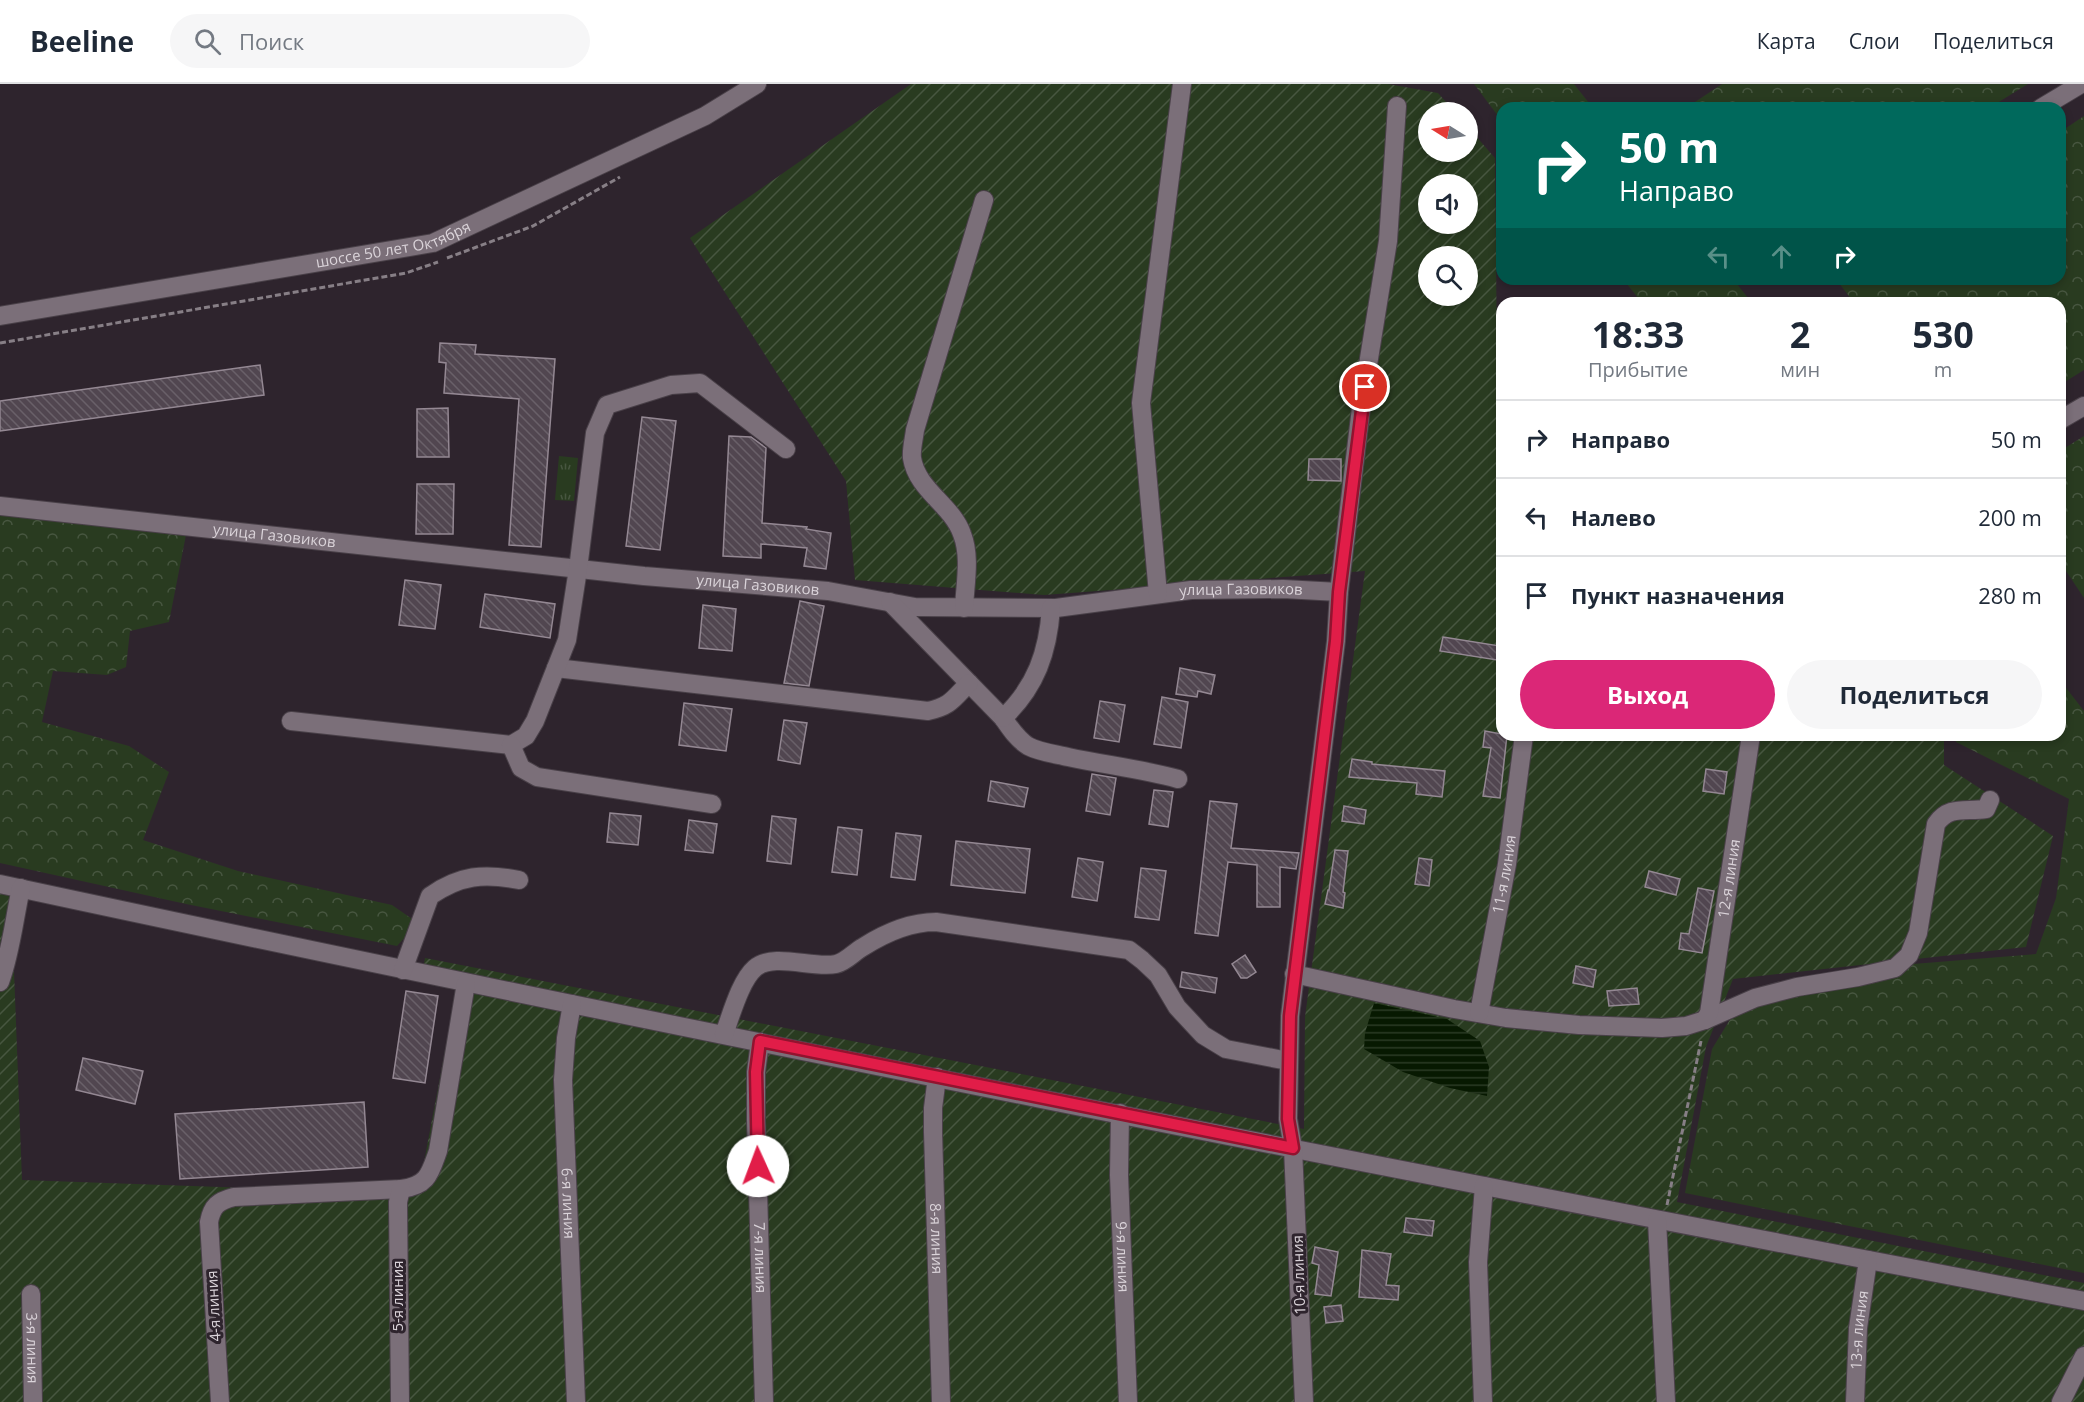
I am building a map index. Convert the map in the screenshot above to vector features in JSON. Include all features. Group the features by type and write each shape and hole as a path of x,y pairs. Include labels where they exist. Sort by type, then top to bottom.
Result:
{"street":[{"name":"шоссе 50 лет Октября","path":"0,316 433,243 705,116 757,84"},
{"path":"1158,594 1140,403 1182,84"},
{"path":"2051,102 2081,84"},
{"name":"10-я линия","path":"1304,1402 1293,1148 1288,1119 1290,1016 1335,653 1339,592 1361,408 1388,240 1398,106"},
{"path":"964,608 967,556 962,534 952,516 929,492 915,470 912,455 915,430 984,200"},
{"path":"291,721 511,746 526,736 535,722 567,640 595,433 607,405 671,385 700,383 786,449"},
{"path":"2066,416 2084,406"},
{"name":"улица Газовиков","path":"0,506 656,577 828,591 915,607 1051,608 1191,590 1283,589 1339,592"},
{"path":"890,602 1003,718 1014,734 1028,746 1108,766 1152,772 1178,779"},
{"path":"1003,718 1020,703 1037,671 1047,643 1051,608"},
{"path":"556,668 928,711 941,708 951,702 969,683"},
{"name":"11-я линия","path":"1479,1013 1507,864 1523,741"},
{"name":"12-я линия","path":"1705,1020 1709,1013 1750,741"},
{"path":"511,746 521,768 537,777 712,804"},
{"path":"1294,974 1506,1018 1579,1025 1662,1028 1686,1026 1755,998 1797,987 1895,968 1909,956 1918,933 1936,824 1943,814 1953,811 1969,812 1986,809 1990,800"},
{"path":"403,970 430,896 463,878 496,876 519,880"},
{"path":"0,884 466,983 1661,1221 2084,1301"},
{"path":"0,982 9,955 14,916 21,888"},
{"path":"724,1034 741,989 757,966 787,961 820,967 840,964 864,946 907,925 936,922 1129,950 1158,975 1177,1007 1203,1035 1226,1049 1288,1061"},
{"path":"401,1189 413,1188 422,1184 430,1174 438,1151 466,983"},
{"name":"6-я линия","path":"572,1004 566,1038 563,1080 576,1402"},
{"name":"7-я линия","path":"760,1041 756,1072 756,1120 764,1402"},
{"name":"8-я линия","path":"938,1077 933,1108 933,1132 941,1402"},
{"name":"9-я линия","path":"1120,1113 1119,1175 1128,1402"},
{"path":"1484,1186 1478,1262 1484,1402"},
{"name":"4-я линия","path":"220,1402 209,1222 212,1209 220,1200 234,1197 401,1189"},
{"name":"5-я линия","path":"400,1402 398,1202 401,1189"},
{"path":"1661,1221 1666,1402"},
{"name":"13-я линия","path":"1854,1402 1858,1328 1868,1260"},
{"name":"3-я линия","path":"31,1294 33,1402"},
{"path":"2061,1402 2084,1356"}],"path":[{"path":"1661,1221 1705,1020"}],"green space":[{"path":"911,84 1388,84 1438,93 1446,102 1418,102 1418,162 1478,162 1478,139 1495,158 1496,741 1944,741 1944,765 2053,836 2026,947 1733,979 1706,1047 1677,1202 2084,1283 2084,1402 0,1402 0,890 11,892 22,1180 418,1194 458,982 422,974 425,958 1304,1129 1305,1017 1365,571 1044,595 855,580 846,481 690,238"},
{"path":"1474,84 1574,84 1588,102 1496,102 1496,113"},
{"path":"1722,84 2028,84 1999,102 1695,102"},
{"path":"2084,116 2084,370 2066,381 2066,297 1850,297 1840,285 2066,285 2066,128"},
{"path":"1628,285 1738,285 1747,297 1637,297"},
{"path":"2084,436 2084,598 2066,571 2066,447"},
{"path":"559,456 578,458 574,501 555,500"},
{"path":"0,511 186,535 169,622 130,631 126,667 107,675 53,671 42,722 129,746 169,772 143,840 238,871 392,905 418,923 397,946 186,904 0,863"},
{"path":"2066,688 2084,711 2084,1273 1685,1193 1712,1049 1737,1008 1913,964 2036,954 2056,898 2069,799 1956,742 2066,741"}],"shaded area":[{"path":"1374,1003 1447,1019 1480,1041 1489,1067 1487,1096 1450,1088 1403,1072 1364,1049 1365,1033"}],"building":[{"path":"440,343 476,345 475,354 555,359 541,547 509,545 519,399 444,393 446,363 439,362"},
{"path":"260,365 264,395 0,431 0,401"},
{"path":"448,408 449,457 417,457 417,409"},
{"path":"642,417 676,421 660,550 626,546"},
{"path":"729,436 751,437 766,448 762,523 807,527 806,529 831,533 826,569 804,566 807,548 761,544 761,558 723,556"},
{"path":"1309,459 1341,459 1341,481 1308,480"},
{"path":"417,484 454,484 453,534 416,534"},
{"path":"405,580 441,585 435,629 399,625"},
{"path":"485,594 555,604 550,638 480,627"},
{"path":"800,601 824,606 809,686 784,683"},
{"path":"703,605 736,609 732,651 699,648"},
{"path":"1443,637 1496,645 1496,660 1440,651"},
{"path":"1180,668 1215,675 1211,694 1198,691 1197,697 1176,694"},
{"path":"1162,697 1188,702 1181,748 1154,744"},
{"path":"1100,701 1125,705 1119,742 1094,738"},
{"path":"684,703 732,709 726,751 679,745"},
{"path":"784,720 807,723 800,764 778,760"},
{"path":"1485,731 1496,733 1496,741 1506,741 1500,798 1483,796 1491,748 1483,747"},
{"path":"1352,759 1372,762 1372,764 1445,771 1442,797 1416,794 1417,783 1349,777"},
{"path":"1706,769 1727,772 1724,794 1703,791"},
{"path":"1092,774 1116,778 1110,815 1086,811"},
{"path":"991,781 1028,788 1024,807 988,801"},
{"path":"1154,790 1173,792 1168,827 1149,824"},
{"path":"1210,801 1237,804 1231,848 1299,853 1296,869 1280,867 1280,907 1257,907 1257,865 1228,862 1218,936 1195,933"},
{"path":"1344,806 1366,810 1364,824 1342,821"},
{"path":"610,813 641,816 638,845 607,842"},
{"path":"772,816 796,819 791,864 767,861"},
{"path":"689,820 717,824 713,853 685,850"},
{"path":"838,827 862,830 857,875 832,872"},
{"path":"896,833 921,836 915,880 891,877"},
{"path":"956,841 1030,849 1025,893 951,885"},
{"path":"1335,850 1348,851 1343,908 1325,904"},
{"path":"1078,858 1103,862 1097,901 1072,897"},
{"path":"1419,858 1432,860 1429,886 1415,884"},
{"path":"1141,868 1166,871 1159,920 1135,917"},
{"path":"1649,871 1680,879 1676,895 1645,887"},
{"path":"1698,888 1714,891 1702,953 1679,949 1681,933 1689,934"},
{"path":"1245,955 1256,972 1247,978 1241,978 1232,964"},
{"path":"1576,966 1596,970 1593,987 1573,983"},
{"path":"1182,972 1217,978 1215,993 1180,987"},
{"path":"1637,988 1639,1004 1609,1006 1607,991"},
{"path":"406,991 438,996 425,1083 393,1078"},
{"path":"83,1058 143,1071 135,1104 76,1090"},
{"path":"364,1102 368,1167 180,1179 175,1114"},
{"path":"1406,1218 1434,1221 1432,1236 1404,1232"},
{"path":"1315,1247 1338,1252 1331,1296 1315,1294 1319,1265 1312,1263"},
{"path":"1362,1250 1391,1254 1386,1285 1399,1286 1398,1300 1359,1297"},
{"path":"1341,1305 1343,1321 1326,1323 1324,1307"}],"route":[{"path":"758,1166 756,1072 760,1041 1293,1148 1288,1119 1290,1016 1365,387"}]}
